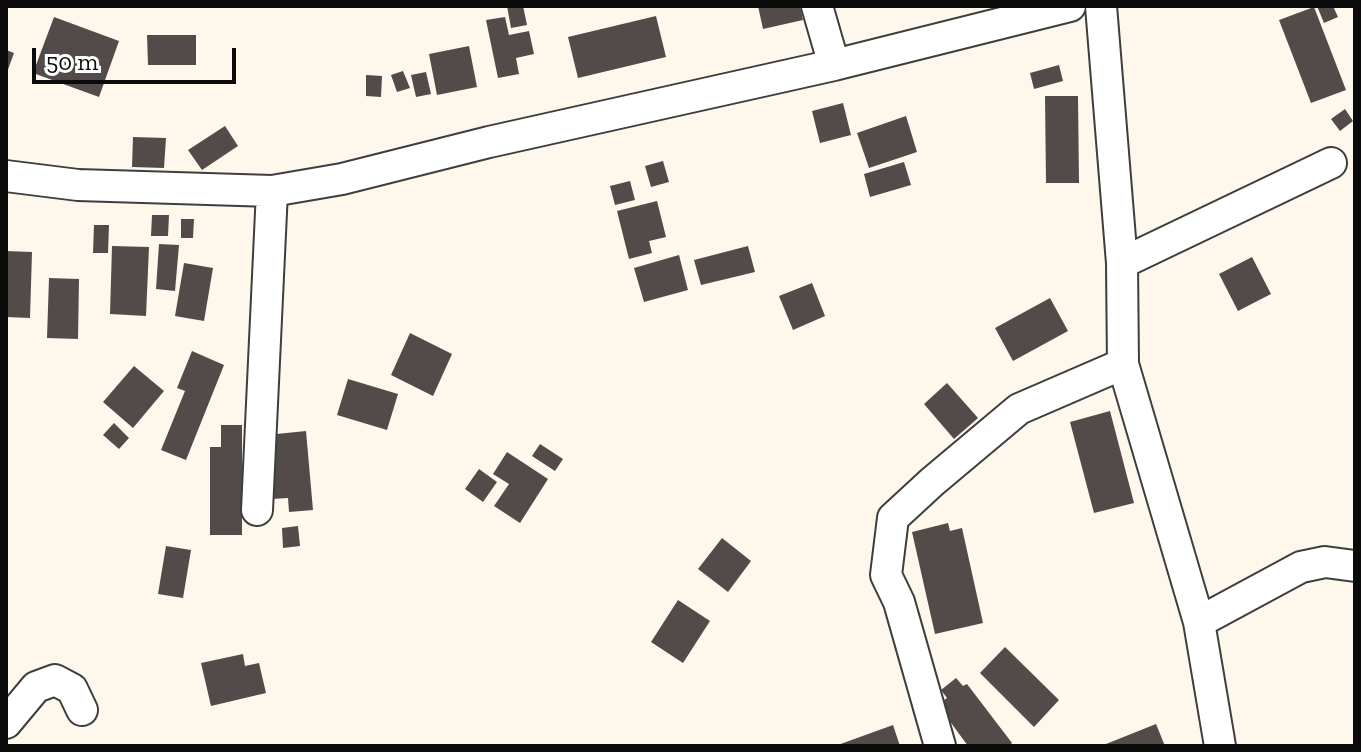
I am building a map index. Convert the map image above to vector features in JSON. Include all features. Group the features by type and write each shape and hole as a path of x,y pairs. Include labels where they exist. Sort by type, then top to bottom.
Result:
{"street":[{"path":"817,6 834,65"},
{"path":"6,176 78,185 272,191 342,179 520,135 834,65 1070,6"},
{"path":"1101,6 1122,263 1123,364 1199,622 1220,746"},
{"path":"1122,263 1331,163"},
{"path":"257,510 272,191"},
{"path":"940,746 899,602 886,575 893,518 1019,409 1123,364"},
{"path":"1199,622 1301,567 1325,562 1355,566"},
{"path":"6,723 36,687 55,680 72,689 82,710"}],"building":[{"path":"507,6 523,6 527,25 511,28"},
{"path":"758,6 800,6 803,20 763,29"},
{"path":"1317,6 1333,6 1338,17 1324,23"},
{"path":"1314,7 1346,90 1311,103 1279,20"},
{"path":"656,16 666,57 578,78 568,37"},
{"path":"54,17 119,41 99,97 33,73"},
{"path":"505,17 509,35 529,31 534,54 516,58 519,74 498,78 486,20"},
{"path":"147,35 196,35 196,65 148,65"},
{"path":"469,46 477,87 437,95 429,54"},
{"path":"6,50 14,53 6,75"},
{"path":"1059,65 1063,81 1034,89 1030,73"},
{"path":"403,71 410,88 397,92 391,75"},
{"path":"426,72 431,94 416,97 411,75"},
{"path":"366,75 382,76 381,97 366,96"},
{"path":"1045,96 1078,96 1079,183 1046,183"},
{"path":"843,103 851,135 820,143 812,111"},
{"path":"1345,109 1353,121 1340,131 1331,119"},
{"path":"906,116 917,152 869,168 857,133"},
{"path":"225,126 238,146 202,170 188,150"},
{"path":"133,137 166,138 164,168 132,167"},
{"path":"663,161 669,182 651,187 645,166"},
{"path":"904,162 911,185 870,197 864,174"},
{"path":"630,181 635,200 615,205 610,186"},
{"path":"657,201 666,237 649,241 652,253 629,259 617,211"},
{"path":"152,215 169,215 168,236 151,236"},
{"path":"181,219 194,219 193,238 181,238"},
{"path":"94,225 109,225 108,253 93,253"},
{"path":"159,244 179,245 175,291 156,289"},
{"path":"112,246 149,247 146,316 110,314"},
{"path":"748,246 755,272 701,285 694,260"},
{"path":"6,251 32,252 30,318 6,317"},
{"path":"679,255 688,290 644,302 634,268"},
{"path":"1252,257 1271,294 1238,311 1219,274"},
{"path":"184,263 213,268 204,321 175,316"},
{"path":"49,278 79,279 78,339 47,338"},
{"path":"812,283 825,316 793,330 779,296"},
{"path":"1050,298 1068,331 1013,361 995,328"},
{"path":"410,333 452,354 433,396 391,375"},
{"path":"192,351 224,365 186,460 161,450 185,391 177,388"},
{"path":"134,366 164,391 133,428 103,402"},
{"path":"348,379 398,394 387,430 337,415"},
{"path":"947,383 978,418 954,439 924,404"},
{"path":"1110,411 1134,503 1094,513 1070,422"},
{"path":"114,423 129,438 119,449 103,435"},
{"path":"221,425 242,425 242,535 210,535 210,447 221,447"},
{"path":"306,431 313,510 289,512 288,498 272,499 267,435"},
{"path":"540,444 563,459 555,471 532,456"},
{"path":"507,452 548,479 520,523 494,506 509,484 493,474"},
{"path":"479,469 497,482 483,502 465,489"},
{"path":"948,523 950,531 962,528 983,623 935,634 912,532"},
{"path":"298,526 300,546 283,548 282,528"},
{"path":"722,538 751,561 728,592 698,569"},
{"path":"166,546 191,550 183,598 158,594"},
{"path":"678,600 710,621 683,663 651,642"},
{"path":"1005,647 1059,700 1034,727 980,673"},
{"path":"243,654 245,666 259,663 266,693 211,706 201,663"},
{"path":"956,678 963,686 967,684 1012,743 1009,746 968,746 938,705 947,698 941,690"},
{"path":"1156,724 1165,746 1101,746"},
{"path":"893,725 900,746 835,746"}]}
